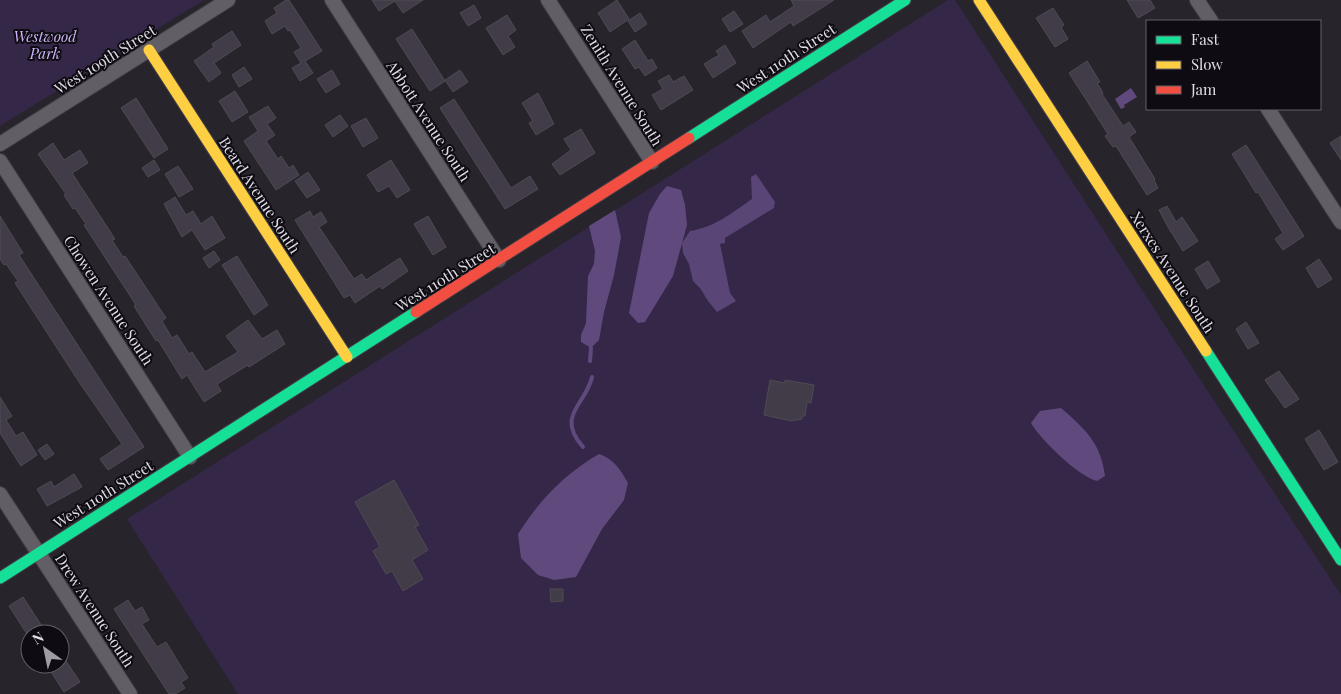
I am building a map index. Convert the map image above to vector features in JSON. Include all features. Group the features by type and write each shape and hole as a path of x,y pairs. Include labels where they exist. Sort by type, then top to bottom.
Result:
{"street":[{"name":"West 109th Street","path":"0,144 228,0"},
{"name":"Abbott Avenue South","path":"332,0 499,260"},
{"name":"Zenith Avenue South","path":"548,0 652,162"},
{"name":"West 110th Street","path":"0,578 905,0"},
{"name":"Xerxes Avenue South","path":"979,0 1341,560"},
{"path":"1197,0 1210,20"},
{"name":"Beard Avenue South","path":"149,50 346,357"},
{"path":"1269,110 1341,222"},
{"name":"Chowen Avenue South","path":"0,161 190,457"},
{"name":"Drew Avenue South","path":"0,494 130,694"}],"green space":[{"name":"Westwood Park","path":"0,0 204,0 0,126"},
{"path":"948,0 955,0 1341,595 1341,694 238,694 127,519"}],"shaded area":[{"path":"1131,88 1137,97 1121,109 1115,99"},
{"path":"756,174 775,202 774,208 725,238 725,243 720,244 730,293 736,301 717,312 693,281 689,264 683,253 682,243 690,231 715,223 752,199 751,177"},
{"path":"667,186 681,190 687,225 673,276 645,322 638,323 629,313 649,213"},
{"path":"615,210 621,237 599,340 591,348 581,342 581,335 586,323 588,276 594,264 595,251 589,226"},
{"path":"1061,408 1084,430 1100,454 1105,476 1097,481 1070,465 1043,439 1031,423 1040,411"},
{"path":"599,454 616,465 628,483 624,500 602,529 576,577 554,580 538,575 521,558 518,534 553,489 575,470"}],"building":[{"path":"289,0 322,51 305,61 313,73 300,81 292,68 301,63 294,52 301,48 290,30 288,31 285,26 272,34 265,21 277,13 274,8"},
{"path":"372,0 423,0 403,13 395,1 379,11"},
{"path":"617,0 629,19 610,32 598,13"},
{"path":"791,0 834,0 793,26 791,22 753,48 742,31 766,15 770,22 794,6"},
{"path":"1127,0 1150,0 1155,8 1138,18"},
{"path":"474,5 481,18 468,26 460,13"},
{"path":"1053,8 1064,25 1061,27 1068,39 1055,47 1036,18"},
{"path":"734,11 743,24 730,32 722,19"},
{"path":"640,13 647,24 635,32 628,21"},
{"path":"507,15 516,30 508,36 515,47 503,55 486,28"},
{"path":"412,29 445,81 430,91 396,39"},
{"path":"232,31 241,45 214,63 221,73 209,82 194,61 214,47 212,44"},
{"path":"635,40 648,61 652,59 657,68 645,76 639,67 635,69 622,49"},
{"path":"725,45 736,63 713,78 704,64 719,55 716,51"},
{"path":"1087,61 1100,82 1097,83 1102,94 1123,126 1129,122 1136,132 1129,137 1155,179 1158,188 1147,195 1116,146 1113,147 1105,136 1108,134 1069,73"},
{"path":"244,67 252,79 239,87 232,75"},
{"path":"332,70 340,84 326,93 317,79"},
{"path":"460,70 468,82 453,92 445,80"},
{"path":"669,75 673,82 684,76 693,90 661,110 652,95 663,89 658,81"},
{"path":"235,91 248,112 232,122 219,101"},
{"path":"538,93 554,124 536,135 529,123 533,121 522,103"},
{"path":"136,98 168,149 154,158 121,108"},
{"path":"454,99 511,188 530,176 538,189 505,209 440,108"},
{"path":"268,106 276,118 267,124 275,135 266,141 278,159 281,156 289,168 293,165 299,175 276,190 244,141 258,131 249,117"},
{"path":"340,115 348,126 333,137 325,125"},
{"path":"366,118 378,138 363,147 351,126"},
{"path":"581,129 595,153 560,175 552,164 571,150 564,139"},
{"path":"1341,136 1341,160 1330,143"},
{"path":"53,143 64,160 80,150 88,163 72,173 115,239 112,240 123,257 125,256 166,318 162,321 172,338 177,335 189,354 192,352 205,372 238,352 226,336 248,320 262,339 277,330 285,344 249,367 248,365 217,384 221,391 204,402 187,375 182,379 158,340 156,341 134,306 136,305 84,225 86,224 75,208 73,209 64,195 66,194 38,154"},
{"path":"1246,145 1304,236 1283,250 1275,239 1283,233 1232,154"},
{"path":"154,160 160,170 148,177 142,168"},
{"path":"391,160 410,190 397,198 389,186 378,192 367,175"},
{"path":"178,166 193,189 179,197 165,174"},
{"path":"308,172 320,190 307,198 295,181"},
{"path":"175,197 186,215 193,211 201,224 212,216 225,238 205,250 192,230 182,237 164,204"},
{"path":"1167,206 1176,222 1182,217 1198,241 1183,251 1159,210"},
{"path":"310,211 313,217 321,212 327,222 319,227 354,279 362,274 366,280 400,258 408,271 382,289 380,286 355,303 350,295 344,298 295,220"},
{"path":"0,216 23,253 19,255 144,447 108,470 100,459 122,444 15,283 18,281 0,259"},
{"path":"428,216 446,247 433,255 414,224"},
{"path":"214,251 220,260 209,268 203,258"},
{"path":"237,256 268,305 254,315 222,265"},
{"path":"1319,259 1332,279 1318,288 1306,268"},
{"path":"1208,261 1220,281 1207,289 1195,269"},
{"path":"1246,322 1259,343 1248,349 1236,329"},
{"path":"1279,371 1299,399 1285,408 1265,380"},
{"path":"770,380 785,383 785,380 814,385 811,403 807,402 805,416 802,416 802,419 791,421 764,415"},
{"path":"0,397 12,416 6,420 16,436 23,432 37,455 21,466 0,433"},
{"path":"1319,430 1338,462 1324,470 1305,439"},
{"path":"47,444 54,454 45,460 38,450"},
{"path":"74,474 82,487 47,506 37,489 51,481 54,487"},
{"path":"394,480 419,525 415,527 428,550 412,560 423,579 403,591 392,571 386,574 373,551 380,547 355,502"},
{"path":"550,589 563,589 563,601 551,602"},
{"path":"23,597 41,624 21,624 9,606"},
{"path":"128,600 135,611 142,607 149,620 142,624 157,647 166,642 188,678 181,682 185,688 175,694 169,694 114,609"},
{"path":"70,667 80,682 64,692 52,674 70,674"}],"waterway":[{"path":"590,361 591,348"},
{"path":"583,447 575,436 572,418 589,387 592,377"}],"traffic: fast":[{"path":"689,138 905,0"},
{"path":"0,578 416,312"},
{"path":"1206,351 1341,560"}],"traffic: slow":[{"path":"979,0 1206,351"},
{"path":"149,50 347,357"}],"traffic: jam":[{"path":"416,312 689,138"}]}
